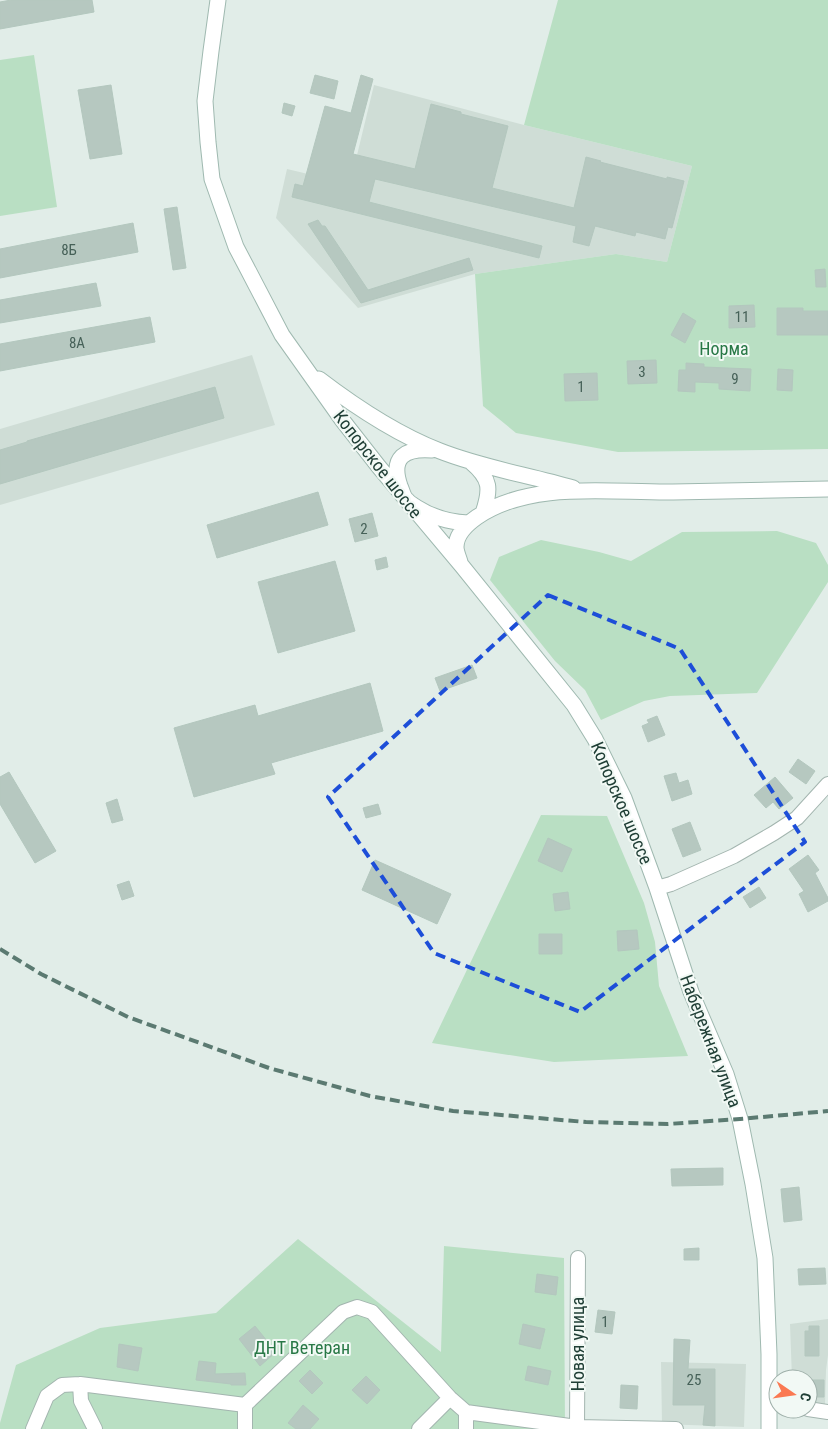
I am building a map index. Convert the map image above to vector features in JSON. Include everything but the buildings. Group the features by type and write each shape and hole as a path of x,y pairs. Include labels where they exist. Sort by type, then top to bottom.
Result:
{"main road":[{"name":"Копорское шоссе","path":"218,0 205,101 212,179 236,247 282,335 379,468 462,566 574,705 595,739 624,798 657,888"},
{"path":"306,369 354,406 402,434 439,451 472,462 582,490"},
{"path":"439,451 418,449 402,456 398,465 397,476 405,499 439,519 468,523"},
{"path":"472,462 482,471 487,482 488,496 483,513"},
{"path":"462,566 456,547 460,535 468,523 483,513 507,502 525,498 582,490 642,492 828,489"},
{"name":"Набережная улица","path":"657,888 691,992 726,1074 740,1119 765,1258 772,1369"}],"street":[{"path":"657,888 671,884 734,856 774,833 797,818 828,784"},
{"name":"Новая улица","path":"577,1428 578,1258"},
{"path":"245,1429 246,1405 343,1312 357,1307 372,1312 450,1398 466,1412 577,1428 676,1429"},
{"path":"80,1384 81,1401 95,1429"},
{"path":"33,1429 47,1396 62,1385 80,1384 246,1405"},
{"path":"419,1429 450,1398"},
{"path":"466,1412 466,1429"}],"highlighted area":[{"path":"548,595 680,649 805,842 580,1012 434,953 328,797"}],"shaded area":[{"path":"374,85 524,125 692,166 667,262 616,254 475,274 358,308 276,218 287,169 350,184"},
{"path":"252,355 275,425 0,505 0,429"},
{"path":"828,1319 825,1404 818,1404 818,1369 792,1369 790,1324"},
{"path":"661,1362 746,1364 744,1427 662,1424"}],"green space":[{"name":"Норма","path":"558,0 828,0 828,449 618,452 516,433 483,406 475,274 616,254 667,262 692,166 524,125"},
{"path":"34,55 57,207 0,216 0,60"},
{"path":"777,531 816,543 828,565 828,582 757,693 670,696 644,701 601,720 585,690 555,661 490,580 499,557 541,540 631,561 682,532"},
{"path":"541,815 607,816 644,903 655,942 659,986 688,1056 554,1062 432,1043"},
{"name":"ДНТ Ветеран","path":"298,1239 441,1352 444,1246 564,1258 565,1429 0,1429 16,1365 100,1328 216,1313"}],"railway":[{"path":"0,949 41,974 128,1017 269,1068 370,1096 453,1111 586,1122 668,1124 828,1111"}]}
